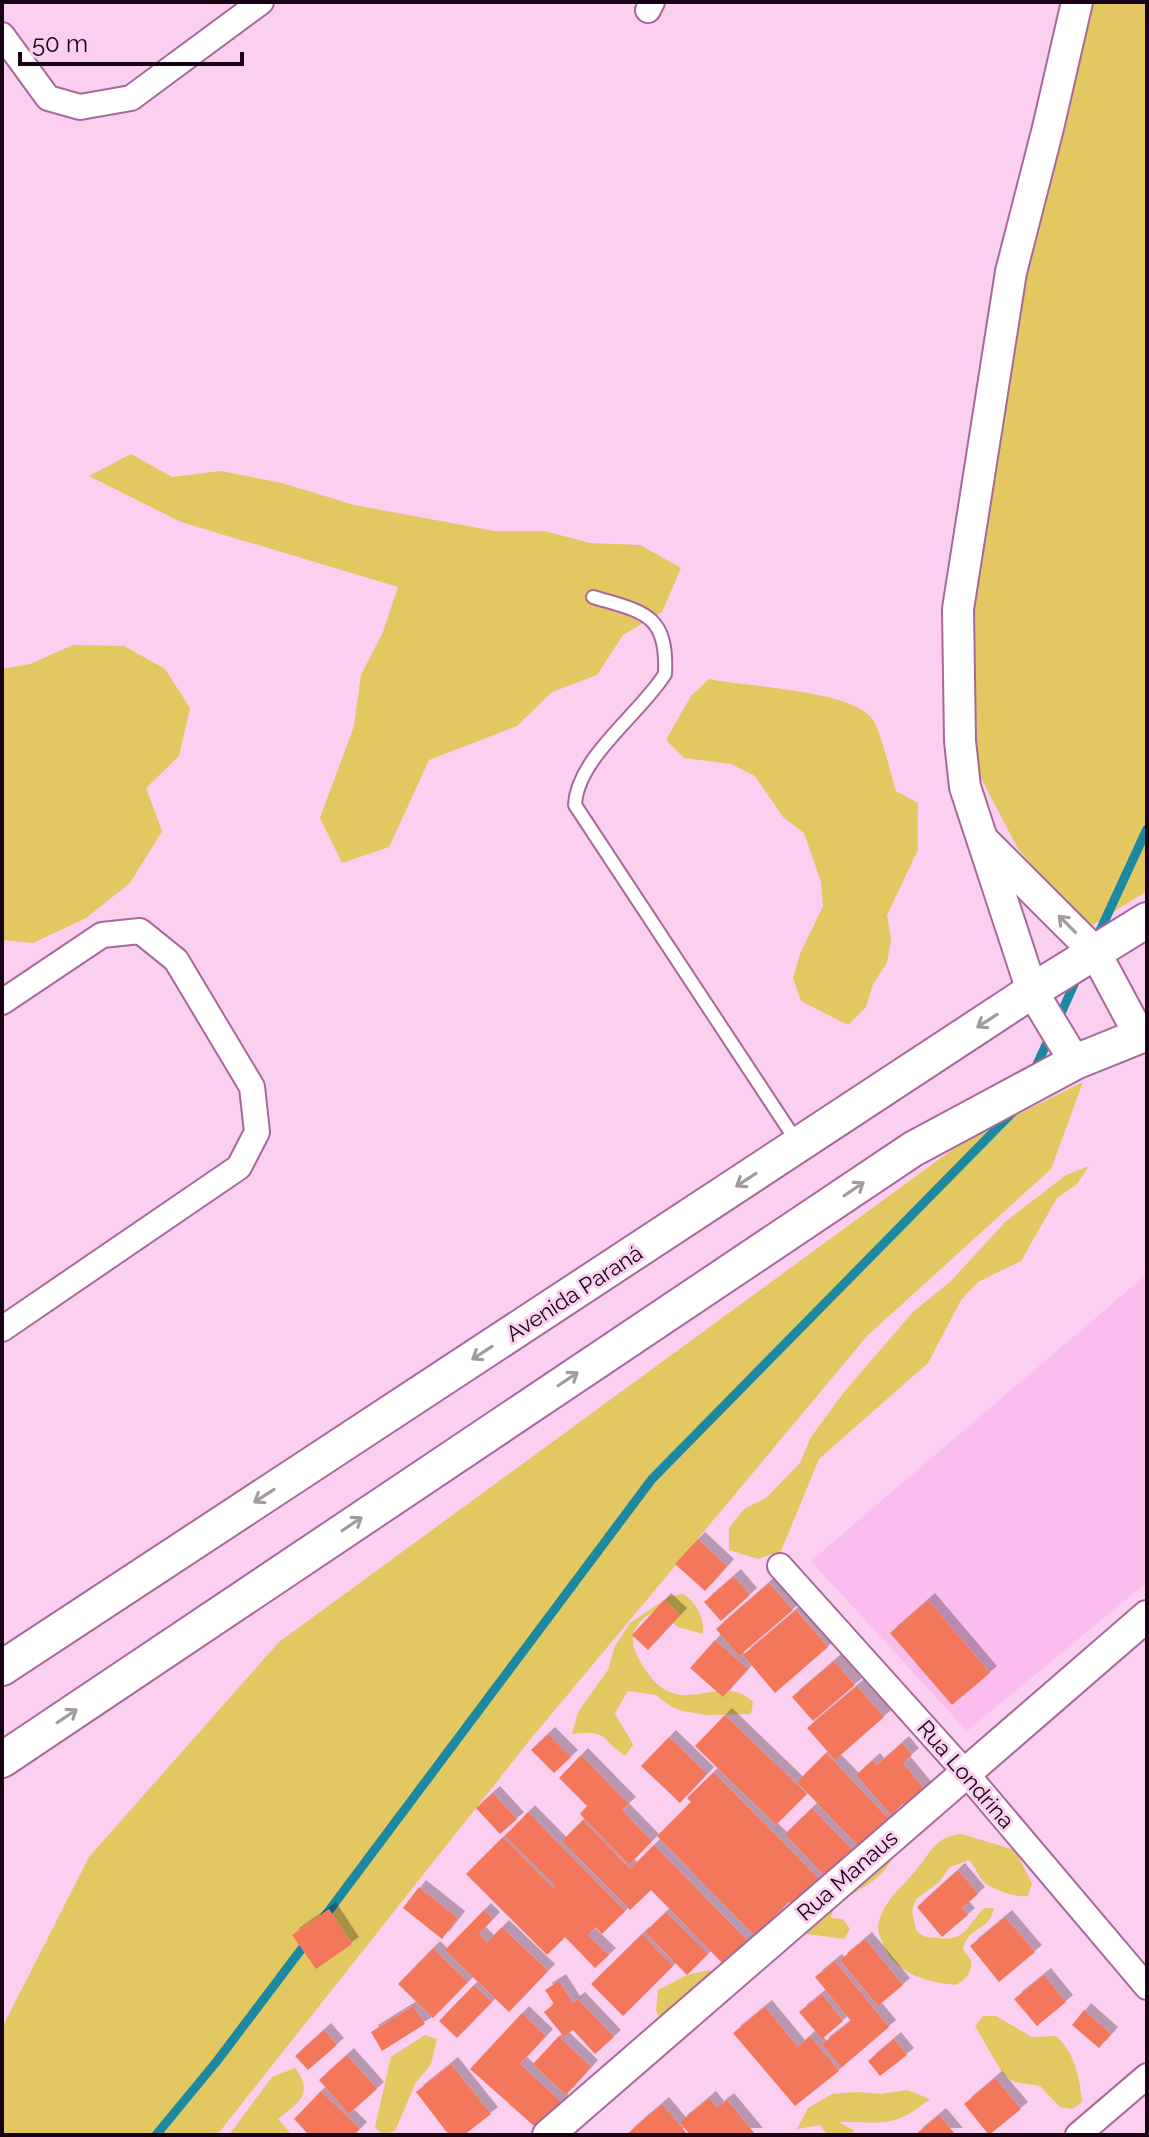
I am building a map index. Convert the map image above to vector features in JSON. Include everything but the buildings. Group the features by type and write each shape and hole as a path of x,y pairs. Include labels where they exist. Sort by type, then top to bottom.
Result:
{"main road":[{"name":"Avenida Paraná","path":"2,1668 1032,991 1147,920"},
{"path":"2,1760 913,1149 1062,1069 1143,1034"}],"street":[{"path":"2,35 48,98 80,107 131,98 261,2"},
{"path":"1062,1069 1032,991 965,787 960,741 958,609 1011,272 1077,2"},
{"path":"979,836 1095,952 1143,1034"},
{"path":"2,1002 102,935 140,931 176,960 252,1087 257,1132 239,1167 2,1329"},
{"name":"Rua Londrina","path":"780,1566 1144,1975"},
{"name":"Rua Manaus","path":"548,2135 1147,1616"},
{"path":"1078,2135 1147,2076"}],"lane":[{"path":"593,597 643,612 663,637 665,674 627,723 600,750 576,793 575,805 798,1145"}],"shaded area":[{"path":"1070,2 1147,2 1147,891 1088,928 1018,849 979,774 972,702 974,593 1023,257 1032,126"},
{"path":"131,454 172,477 221,471 282,483 354,505 495,531 544,531 590,543 640,545 681,568 662,612 623,635 597,675 552,692 517,726 429,760 389,847 342,863 320,818 354,726 361,675 383,632 398,587 181,522 89,476"},
{"path":"73,645 124,646 165,669 190,708 179,756 146,788 162,831 130,883 86,918 33,943 2,940 2,669 30,664"},
{"path":"709,679 822,696 862,710 876,726 896,791 918,803 918,850 887,915 891,939 887,963 873,984 866,1007 848,1025 801,1001 793,978 800,954 823,906 821,882 804,833 783,817 755,776 731,764 684,758 666,740 691,696"},
{"path":"1083,1082 1051,1169 867,1336 529,1741 217,2135 2,2135 2,2028 89,1857 279,1642 964,1141"},
{"path":"1089,1166 1077,1184 1057,1198 1021,1261 978,1282 961,1300 928,1363 819,1459 781,1551 758,1559 729,1550 729,1528 744,1509 766,1498 800,1463 811,1437 844,1392 913,1312 951,1281 1005,1222 1066,1175"},
{"path":"1147,1274 1147,1582 967,1731 811,1561"},
{"path":"683,1594 699,1611 703,1634 678,1627 657,1610 636,1628 633,1637 635,1652 657,1683 670,1692 684,1695 726,1691 740,1693 753,1702 751,1714 707,1715 682,1711 656,1695 628,1691 615,1713 633,1745 625,1756 603,1736 572,1734 578,1712 608,1670 615,1646 630,1623 670,1596"},
{"path":"962,1834 1011,1849 1032,1883 1028,1896 999,1890 982,1880 969,1860 950,1867 938,1883 916,1899 912,1911 916,1930 929,1937 955,1937 966,1930 984,1908 994,1908 988,1921 966,1941 963,1949 971,1967 965,1978 956,1985 921,1978 901,1967 886,1950 878,1926 888,1902 933,1848 944,1839"},
{"path":"895,1842 889,1865 882,1873 834,1907 831,1918 843,1919 850,1929 844,1939 807,1934 795,1929"},
{"path":"709,1970 720,1976 661,2022 656,2010 658,1990 687,1975"},
{"path":"983,2016 996,2016 1032,2037 1056,2036 1075,2066 1082,2102 1072,2109 1060,2107 1040,2086 1014,2082 1003,2074 975,2026"},
{"path":"425,2035 437,2039 431,2064 415,2084 395,2131 383,2135 375,2127 391,2057"},
{"path":"295,2068 304,2085 302,2097 278,2119 292,2135 229,2135 272,2077"},
{"path":"907,2090 930,2099 896,2120 839,2122 855,2131 850,2135 828,2135 820,2125 797,2129 808,2108 832,2094 881,2094"}],"waterway":[{"path":"1098,935 1147,829"},
{"path":"1058,1020 1076,980"},
{"path":"1034,1071 1051,1034"},
{"path":"322,1920 652,1479 1015,1110"},
{"path":"156,2135 217,2061 309,1939"}]}
